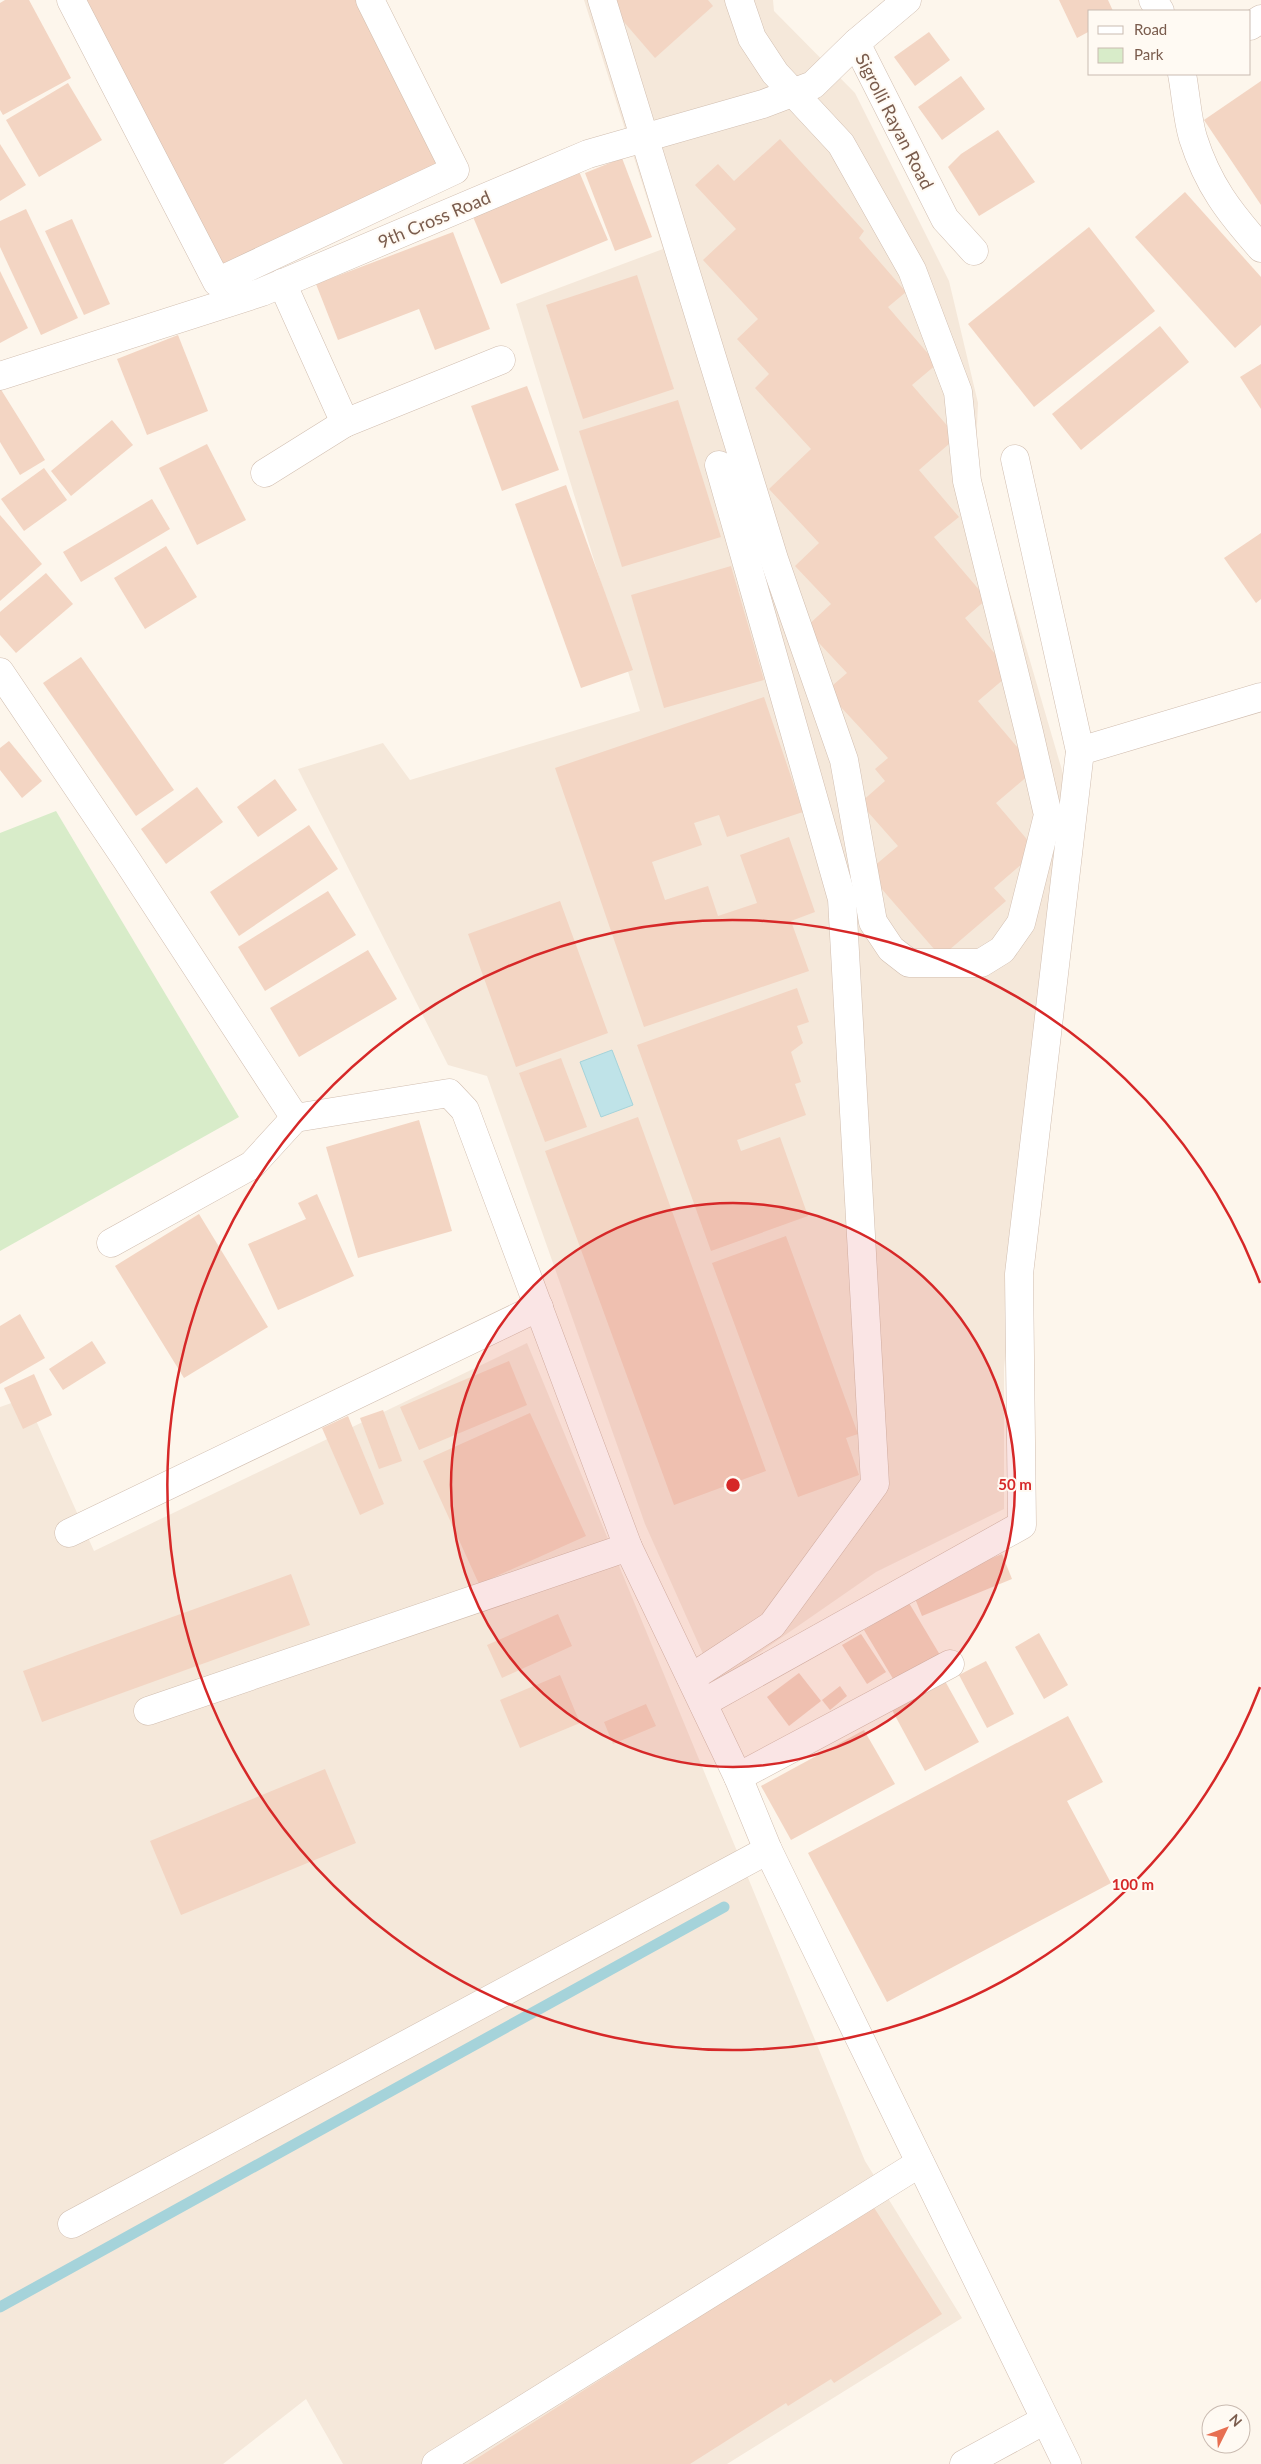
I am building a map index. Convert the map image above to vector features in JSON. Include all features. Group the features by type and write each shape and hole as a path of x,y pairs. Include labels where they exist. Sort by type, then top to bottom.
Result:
{"street":[{"path":"71,0 218,282 455,170 370,0"},
{"path":"602,0 774,559 844,760 872,922 891,949 908,963 981,963 1002,950 1021,923 1048,815 1027,722 967,481 958,392 912,270 841,144 775,73 752,38 739,0"},
{"name":"Sigrolli Rayan Road","path":"907,0 856,43 945,219 974,251"},
{"name":"9th Cross Road","path":"0,376 282,283 588,154 763,104 813,85 856,43"},
{"path":"1182,75 1193,137 1206,172 1219,198 1261,248"},
{"path":"282,283 346,423"},
{"path":"265,472 346,423 501,360"},
{"path":"703,1704 1022,1525 1019,1274 1080,751 1015,459"},
{"path":"691,1678 772,1625 875,1484 842,899 720,465"},
{"path":"0,672 126,859 295,1118"},
{"path":"1080,751 1261,697"},
{"path":"111,1243 252,1165 295,1118 449,1093 465,1110 628,1547 738,1777 768,1850 1067,2464"},
{"path":"70,1533 539,1307"},
{"path":"148,1711 628,1547"},
{"path":"738,1777 950,1664"},
{"path":"72,2224 768,1850"},
{"path":"436,2464 920,2163"},
{"path":"964,2464 1045,2420"}],"shaded area":[{"path":"584,0 773,0 774,11 855,93 949,281 978,403 975,473 1066,784 1004,1368 1004,1509 876,1572 716,1683 645,1524 487,1076 448,1065 298,769 383,743 410,780 640,711 516,304 663,249"},
{"path":"527,1343 865,2161 962,2318 727,2464 343,2464 306,2399 223,2464 0,2464 0,1407 26,1398 94,1551"}],"green space":[{"path":"56,811 239,1117 0,1251 0,833"}],"water":[{"path":"612,1050 633,1105 601,1117 580,1062"}],"building":[{"path":"5,0 29,0 71,78 3,115 0,110 0,3"},
{"path":"80,0 364,0 446,161 221,276"},
{"path":"605,0 708,0 713,6 655,58"},
{"path":"1059,0 1108,0 1113,10 1088,10 1088,32 1077,38"},
{"path":"929,32 950,60 915,86 894,57"},
{"path":"961,76 985,109 942,140 918,107"},
{"path":"1261,81 1261,205 1204,120"},
{"path":"68,83 102,140 39,177 6,120"},
{"path":"998,130 1035,182 979,216 948,167 961,154"},
{"path":"780,139 864,231 859,238 906,292 888,307 937,364 912,385 957,437 919,470 959,517 934,537 987,599 965,618 1011,673 978,701 1036,769 996,803 1037,851 994,888 1006,901 941,957 867,872 898,846 860,803 885,781 875,769 888,758 826,691 847,673 805,628 831,604 795,566 819,543 769,489 811,449 755,388 769,374 737,339 758,319 703,260 736,229 695,185 718,164 734,181"},
{"path":"0,144 26,185 0,201"},
{"path":"622,158 652,237 615,251 585,173"},
{"path":"578,169 608,240 501,284 471,212"},
{"path":"1185,192 1261,277 1261,325 1235,348 1135,237"},
{"path":"26,209 78,318 41,335 0,247 0,221"},
{"path":"72,219 110,304 84,315 45,231"},
{"path":"1089,227 1155,311 1034,407 968,324"},
{"path":"453,232 490,329 435,350 419,309 338,340 316,284"},
{"path":"0,271 28,328 0,343"},
{"path":"637,275 674,389 583,419 546,305"},
{"path":"1160,326 1189,362 1081,450 1052,414"},
{"path":"178,335 208,411 147,435 117,359"},
{"path":"1261,364 1261,409 1240,377"},
{"path":"527,386 559,470 502,491 471,406"},
{"path":"0,388 45,460 20,475 0,442"},
{"path":"678,400 721,537 622,567 579,431"},
{"path":"112,420 133,445 71,496 51,471"},
{"path":"207,444 246,520 197,545 159,468"},
{"path":"44,468 67,500 24,531 1,499"},
{"path":"566,485 633,670 581,688 515,504"},
{"path":"152,499 170,529 81,582 63,552"},
{"path":"0,515 42,564 0,601"},
{"path":"1261,533 1261,599 1256,603 1224,558"},
{"path":"166,546 197,597 145,629 114,578"},
{"path":"731,566 764,680 664,708 631,595"},
{"path":"46,573 73,604 16,653 0,635 0,612"},
{"path":"81,657 174,790 136,816 43,683"},
{"path":"764,697 803,812 727,837 719,815 694,823 702,845 652,862 665,900 708,886 718,916 757,903 740,855 789,837 815,912 791,921 809,971 644,1027 555,768"},
{"path":"9,741 42,781 22,798 0,770 0,748"},
{"path":"275,779 297,810 258,837 237,807"},
{"path":"197,787 223,822 166,864 141,829"},
{"path":"309,825 338,869 239,936 210,892"},
{"path":"328,891 356,935 265,991 238,947"},
{"path":"560,901 608,1033 516,1067 468,934"},
{"path":"368,950 397,999 299,1057 270,1008"},
{"path":"797,988 809,1022 797,1026 803,1043 791,1052 801,1082 795,1084 806,1115 737,1140 741,1151 780,1137 808,1216 711,1251 637,1045"},
{"path":"561,1058 587,1127 545,1142 519,1073"},
{"path":"638,1117 766,1471 674,1505 545,1151"},
{"path":"419,1120 452,1231 358,1258 326,1147"},
{"path":"317,1194 354,1276 278,1310 248,1244 306,1219 298,1203"},
{"path":"199,1214 268,1327 184,1378 115,1266"},
{"path":"786,1236 858,1434 846,1438 859,1475 798,1497 712,1263"},
{"path":"20,1314 45,1358 0,1384 0,1326"},
{"path":"92,1341 106,1363 63,1390 49,1369"},
{"path":"509,1361 527,1405 419,1450 400,1407"},
{"path":"34,1374 52,1415 23,1429 4,1388"},
{"path":"383,1410 402,1461 379,1469 360,1418"},
{"path":"530,1413 586,1536 479,1584 423,1461"},
{"path":"348,1416 384,1504 360,1515 322,1428"},
{"path":"1002,1554 1012,1579 922,1616 912,1591"},
{"path":"291,1574 310,1625 42,1722 23,1671"},
{"path":"909,1603 940,1655 895,1682 864,1630"},
{"path":"558,1614 572,1646 502,1678 487,1645"},
{"path":"1039,1633 1068,1685 1044,1699 1015,1647"},
{"path":"861,1634 886,1672 867,1684 842,1645"},
{"path":"986,1661 1014,1714 987,1728 959,1675"},
{"path":"799,1673 821,1701 789,1726 767,1697"},
{"path":"560,1675 580,1723 520,1748 500,1700"},
{"path":"945,1681 979,1742 925,1771 892,1710"},
{"path":"840,1686 847,1696 830,1710 822,1700"},
{"path":"646,1704 656,1726 613,1744 604,1722"},
{"path":"1068,1716 1103,1782 1067,1801 1111,1883 887,2002 808,1853"},
{"path":"864,1730 895,1784 791,1840 761,1786"},
{"path":"325,1769 356,1843 181,1915 150,1841"},
{"path":"873,2206 942,2314 834,2383 831,2379 788,2406 786,2403 690,2464 468,2464"}],"waterway":[{"path":"0,2307 724,1907"}]}
